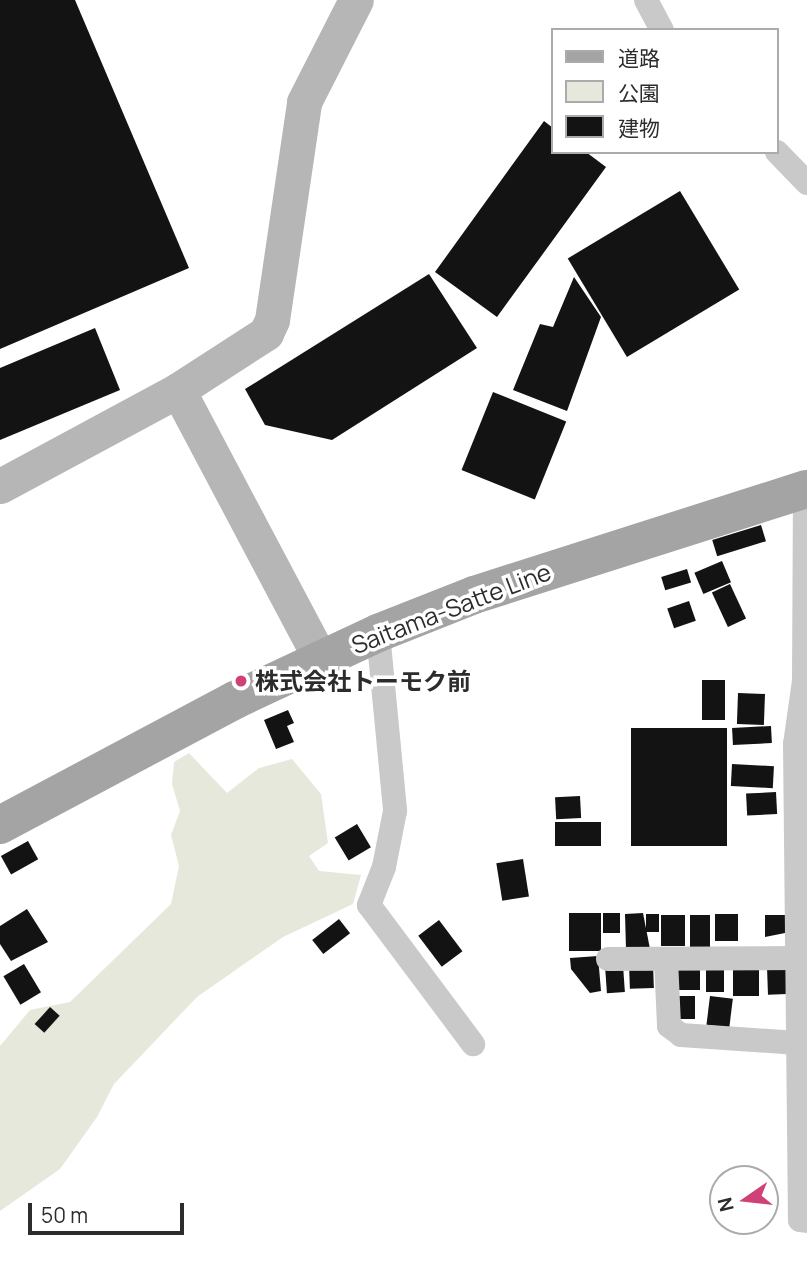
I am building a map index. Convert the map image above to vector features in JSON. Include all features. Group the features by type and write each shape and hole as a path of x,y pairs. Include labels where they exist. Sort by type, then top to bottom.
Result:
{"main road":[{"name":"Saitama-Satte Line","path":"0,825 320,659 378,633 485,591 806,489"}],"street":[{"path":"0,486 177,390 266,333 272,320 298,125 304,102 356,0"},
{"path":"646,0 661,28"},
{"path":"779,154 807,183"},
{"path":"177,390 320,659"},
{"path":"806,489 804,681 795,744 800,1220 807,1220"},
{"path":"378,633 395,811 384,867 369,905 473,1044"},
{"path":"608,959 797,958"},
{"path":"666,960 669,1026 681,1035 799,1043"}],"green space":[{"path":"189,753 227,793 259,768 292,759 321,794 328,843 309,856 319,871 361,875 353,904 283,937 197,997 114,1084 97,1117 60,1169 0,1211 0,1046 30,1010 70,1002 171,904 179,866 171,835 180,811 172,784 174,762"}],"building":[{"path":"0,0 75,0 189,268 0,349"},
{"path":"544,121 552,127 552,154 589,154 606,167 497,317 435,272"},
{"path":"680,191 739,290 627,357 568,258"},
{"path":"429,274 477,348 332,440 265,425 245,389"},
{"path":"574,277 601,317 567,411 513,390 540,324 553,327"},
{"path":"95,328 120,390 0,440 0,368"},
{"path":"493,392 566,422 535,499 462,470"},
{"path":"761,525 766,541 717,556 712,540"},
{"path":"722,561 731,582 703,594 694,573"},
{"path":"687,569 691,582 665,590 661,577"},
{"path":"730,584 746,618 728,627 712,592"},
{"path":"689,601 696,621 674,628 667,608"},
{"path":"702,680 725,680 725,720 702,720"},
{"path":"738,693 765,694 764,725 737,724"},
{"path":"288,710 294,723 287,726 294,742 276,749 264,720"},
{"path":"771,726 772,743 733,745 732,728"},
{"path":"631,728 727,728 727,846 631,846"},
{"path":"732,764 774,766 773,788 731,786"},
{"path":"776,792 777,814 747,816 746,794"},
{"path":"580,796 581,818 556,819 555,797"},
{"path":"555,822 601,822 601,846 555,846"},
{"path":"357,824 371,847 349,861 335,837"},
{"path":"28,841 38,859 11,874 1,856"},
{"path":"523,859 529,897 502,901 496,863"},
{"path":"27,909 48,942 11,961 0,944 0,926"},
{"path":"569,913 601,913 601,951 569,951"},
{"path":"603,913 620,913 620,933 603,933"},
{"path":"643,913 650,949 626,949 625,914"},
{"path":"646,914 659,914 659,932 646,932"},
{"path":"715,914 738,914 738,941 715,941"},
{"path":"661,915 685,915 685,946 661,946"},
{"path":"690,915 710,915 710,949 690,949"},
{"path":"765,915 790,915 790,932 765,937"},
{"path":"339,919 350,933 323,954 312,940"},
{"path":"439,920 462,951 442,967 418,936"},
{"path":"598,956 601,991 590,993 571,969 570,958"},
{"path":"653,963 654,988 630,989 629,964"},
{"path":"24,964 41,992 20,1005 3,976"},
{"path":"733,964 759,964 759,996 733,996"},
{"path":"623,965 625,992 607,993 605,966"},
{"path":"676,966 700,966 700,990 676,990"},
{"path":"786,966 787,994 768,995 767,967"},
{"path":"706,968 724,968 724,992 706,992"},
{"path":"676,996 695,996 695,1019 676,1019"},
{"path":"710,996 733,999 729,1028 706,1025"},
{"path":"50,1007 60,1016 44,1033 35,1024"}],"place":[{"name":"株式会社トーモク前","path":"241,681"}]}
